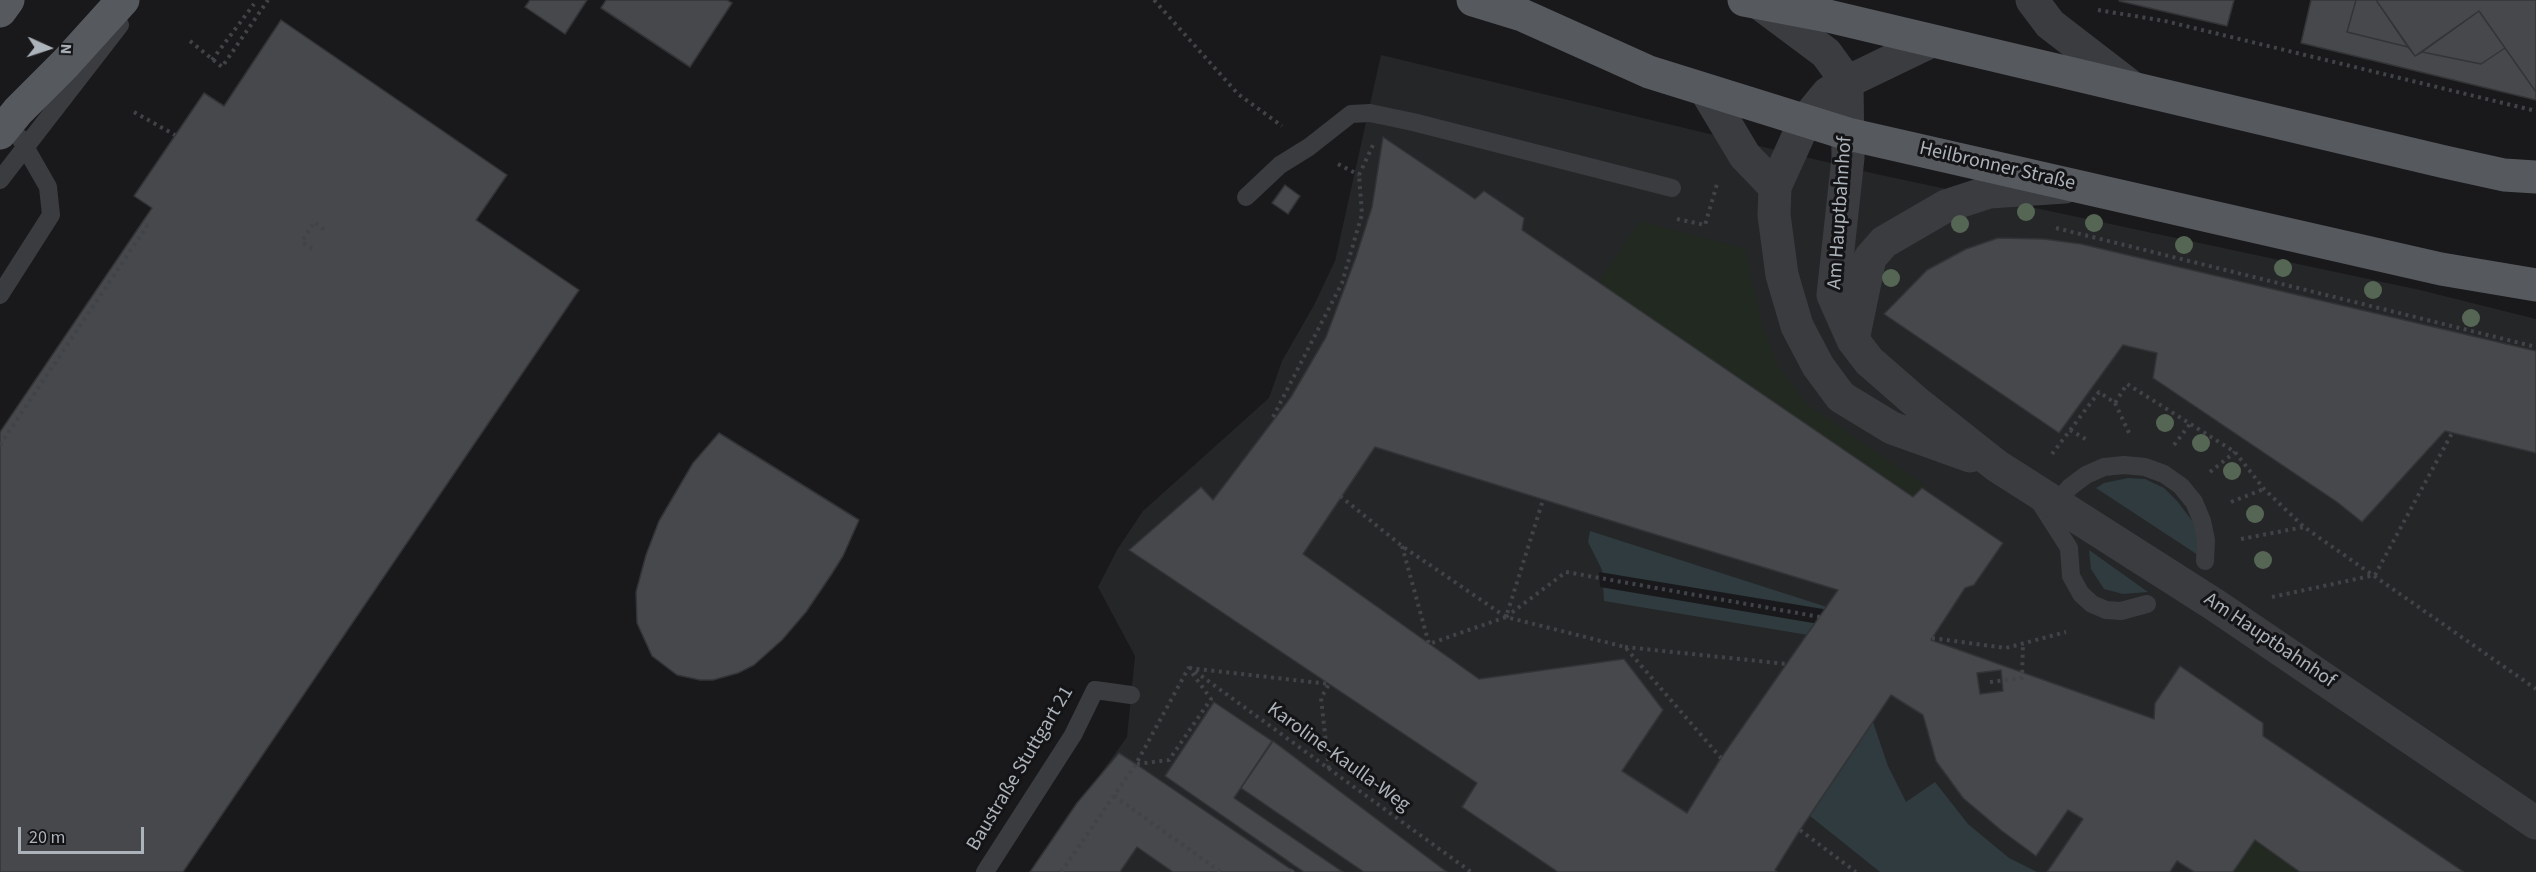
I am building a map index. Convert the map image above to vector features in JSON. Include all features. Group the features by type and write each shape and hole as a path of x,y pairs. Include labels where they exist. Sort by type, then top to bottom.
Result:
{"main road":[{"path":"0,11 8,0"},
{"path":"12,133 123,0"},
{"name":"Heilbronner Straße","path":"1473,0 1522,15 1649,72 1848,134 2441,269 2536,285"},
{"path":"1751,2 1828,16 1930,42 2445,162 2504,175 2536,177"}],"street":[{"path":"2032,0 2049,24 2133,88"},
{"path":"1751,2 1826,53 1847,82"},
{"name":"Am Hauptbahnhof","path":"1930,42 1828,93 1805,122 1775,187 1774,215 1782,275 1797,326 1818,366 1841,397 1892,428 1998,466"},
{"name":"Am Hauptbahnhof","path":"1847,82 1848,158 1833,295 1853,340 1869,361 1916,402 1998,466 2215,605 2536,823"},
{"path":"1706,91 1745,156 1775,187"},
{"name":"Am Hauptbahnhof","path":"1853,340 1870,258 1884,242 1946,206 1989,192 2082,186"}],"lane":[{"path":"0,180 12,133 139,0"},
{"path":"1245,197 1280,165 1309,147 1351,114 1370,113 1672,188"},
{"path":"0,295 51,215 48,186 12,133"},
{"path":"2057,502 2070,487 2086,475 2104,467 2145,466 2164,474 2181,486 2194,502 2202,521 2206,540 2205,561"},
{"path":"2028,485 2069,548 2071,576 2081,594 2092,604 2106,610 2121,611 2147,604"},
{"name":"Baustraße Stuttgart 21","path":"985,872 1073,735 1095,690 1131,695"}],"path":[{"path":"190,40 222,67 268,0"},
{"path":"1154,0 1238,94 1309,147 1359,175"},
{"path":"212,60 254,4"},
{"path":"2090,9 2165,21 2536,111"},
{"path":"134,112 175,135"},
{"path":"1273,417 1342,283 1362,214 1359,175 1376,140"},
{"path":"1,443 147,226 142,222"},
{"path":"312,249 302,242 314,222 325,230"},
{"path":"2045,226 2493,339 2536,347"},
{"path":"2115,403 2131,436"},
{"path":"2174,446 2190,424"},
{"path":"2070,430 2092,442"},
{"path":"2375,575 2452,433"},
{"path":"2210,472 2235,452"},
{"path":"2231,502 2264,489"},
{"path":"1340,496 1402,546 1506,617 1625,647 1787,663"},
{"path":"1506,617 1543,500"},
{"path":"2241,539 2304,527"},
{"path":"1402,546 1429,644 1506,617 1566,572 1820,617"},
{"path":"2215,605 2244,603 2375,575 2536,689"},
{"path":"1932,638 2006,648 2066,632"},
{"path":"1990,682 2022,678 2023,643"},
{"path":"1625,647 1721,758"},
{"path":"1136,764 1169,760 1211,699 1188,668"},
{"path":"1061,872 1136,764 1188,668"},
{"path":"1188,668 1329,684 1321,698 1329,770"},
{"name":"Karoline-Kaulla-Weg","path":"1188,668 1471,872"},
{"path":"1114,796 1221,872"},
{"path":"1800,830 1856,872"},
{"path":"1291,872 1295,866"}],"shaded area":[{"path":"1381,55 1876,174 2420,290 2536,319 2536,872 1030,872 1127,737 1135,656 1098,587 1117,550 1143,511 1269,398 1282,361 1314,305 1335,261"},
{"path":"1640,221 1745,249 1763,329 1778,366 1808,405 1925,486 1913,497 1598,283"},
{"path":"2128,478 2145,479 2164,488 2177,501 2194,523 2199,540 2198,555 2096,488 2104,483"},
{"path":"1590,531 1827,607 1808,635 1604,601 1602,570 1588,542"},
{"path":"2089,550 2148,592 2123,594 2104,589 2091,569"},
{"path":"1873,722 1888,766 1906,802 1935,782 1968,824 2009,858 2037,872 1880,872 1810,816"},
{"path":"2255,840 2300,872 2233,872"}],"pier":[{"path":"1599,572 1829,610 1819,624 1600,587"}],"building":[{"path":"530,0 587,0 565,34 525,7"},
{"path":"606,0 727,0 732,3 690,67 601,8"},
{"path":"2234,0 2227,26 2119,1"},
{"path":"2311,0 2356,0 2347,32 2408,47 2415,56 2422,52 2481,64 2505,48 2536,92 2536,100 2301,43"},
{"path":"2356,0 2376,0 2408,47 2347,32"},
{"path":"2376,0 2536,0 2536,92 2479,11 2415,56"},
{"path":"2479,11 2505,48 2481,64 2422,52"},
{"path":"281,20 507,175 476,220 579,290 183,872 0,872 0,432 152,208 134,196 204,93 224,106"},
{"path":"1383,137 1475,199 1484,191 1524,218 1522,230 1913,497 1922,488 2003,543 1974,585 1965,588 1931,640 2154,719 2155,703 2180,666 2263,723 2263,736 2464,872 2300,872 2255,840 2233,872 2194,872 2177,861 2170,872 2047,872 2083,819 2068,810 2036,856 1963,798 1936,761 1923,715 1891,695 1800,830 1775,870 1777,872 1558,872 1462,807 1477,783 1129,550 1201,487 1213,500 1291,397 1326,337 1372,207","holes":["1375,447 1838,590 1721,758 1687,813 1622,771 1663,710 1624,659 1479,679 1303,554"]},
{"path":"1285,185 1300,196 1288,214 1272,203"},
{"path":"1998,238 2044,239 2081,244 2536,351 2536,453 2445,431 2362,522 2337,502 2153,378 2157,353 2123,345 2059,433 1884,314 1927,270 1966,249"},
{"path":"719,433 859,520 843,556 831,575 806,612 782,640 754,665 738,673 713,680 700,680 677,675 652,656 637,623 636,592 646,555 659,521 693,463"},
{"path":"2001,670 2003,691 1980,694 1977,673"},
{"path":"1214,702 1272,741 1234,798 1343,872 1304,872 1165,776"},
{"path":"1273,741 1447,872 1364,872 1241,788"},
{"path":"1119,753 1295,872 1173,872 1137,847 1120,872 1030,872 1077,803"}]}
